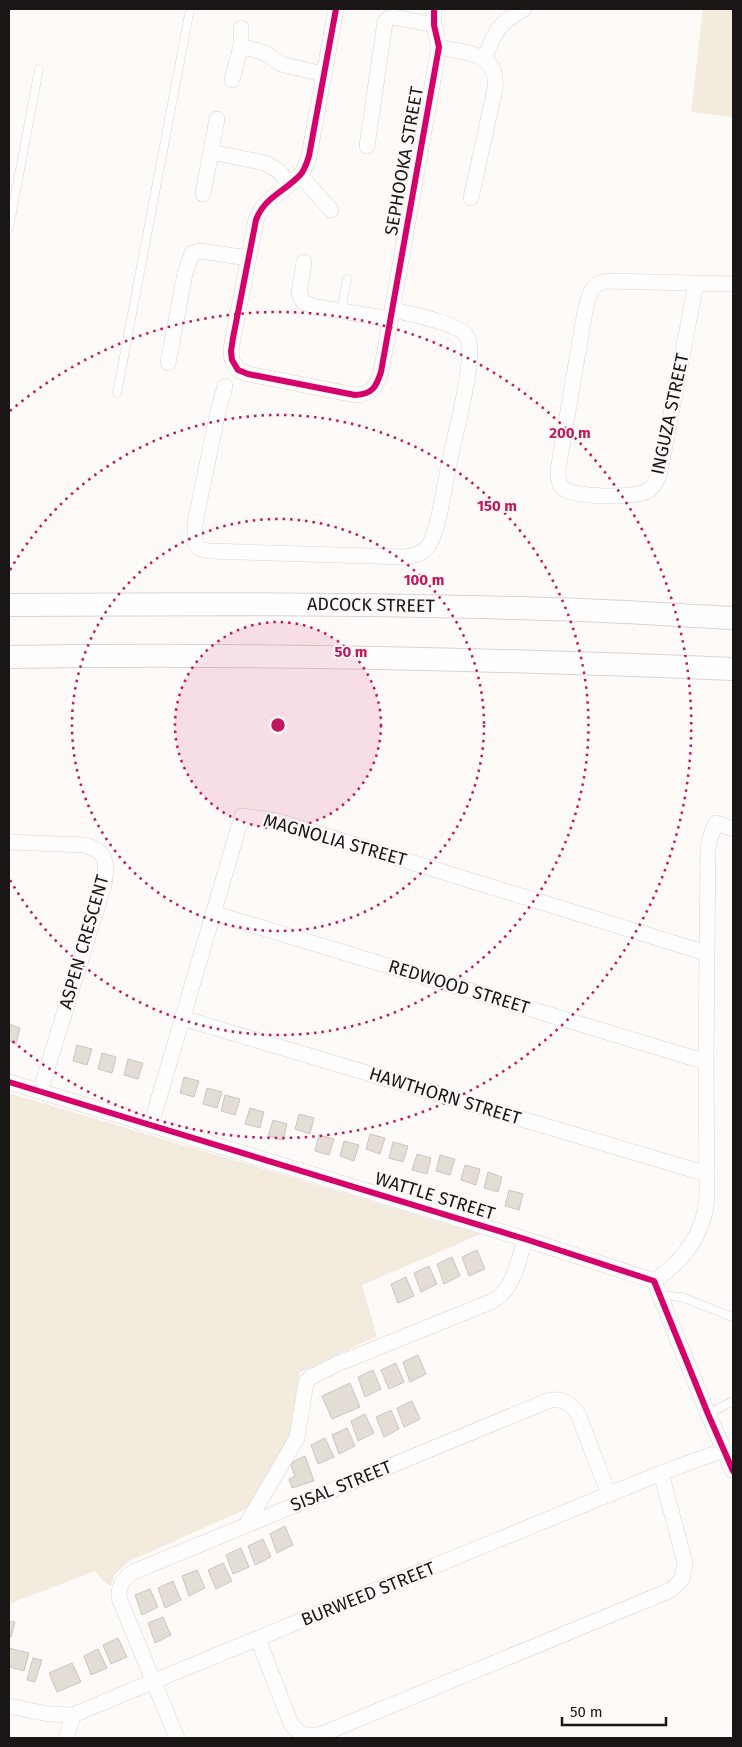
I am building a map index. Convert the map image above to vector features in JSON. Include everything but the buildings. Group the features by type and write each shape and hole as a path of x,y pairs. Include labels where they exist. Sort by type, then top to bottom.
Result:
{"main road":[{"name":"ADCOCK STREET","path":"9,605 195,603 546,608 733,618"},
{"path":"9,657 312,656 555,662 733,669"}],"street":[{"path":"168,363 185,273 192,253 200,251 248,258 259,211 265,203 295,180 305,168 309,156 336,9"},
{"name":"SEPHOOKA STREET","path":"248,258 232,338 232,360 238,370 342,393 365,395 372,390 379,378 392,314 439,47 434,25 434,9"},
{"path":"485,58 496,31 511,16 524,9"},
{"path":"367,146 385,22 389,18 394,17 434,25"},
{"path":"232,80 240,46 241,28"},
{"path":"240,46 265,53 281,64 324,74"},
{"path":"439,47 485,58 491,63 495,71 496,79 471,198"},
{"path":"204,194 217,119"},
{"path":"211,152 265,163 295,180 332,210"},
{"path":"225,386 195,523 195,543 200,549 209,552 404,556 417,555 425,550 431,542 439,514 468,372 469,344 467,337 463,332 451,326 392,314 341,311 316,307 301,299 304,262"},
{"name":"INGUZA STREET","path":"606,281 696,283 660,472 656,483 640,494 588,495 567,491 562,488 558,477 584,316 594,286 598,282 606,281"},
{"path":"696,283 733,284"},
{"name":"MAGNOLIA STREET","path":"151,1126 242,816 265,818 706,953"},
{"path":"733,829 716,823 709,843 707,862 706,1062 708,1197 706,1215 696,1238 657,1288 733,1471"},
{"name":"ASPEN CRESCENT","path":"9,842 84,845 101,853 105,860 104,885 40,1092"},
{"name":"REDWOOD STREET","path":"213,913 706,1062"},
{"name":"HAWTHORN STREET","path":"182,1018 707,1174"},
{"name":"WATTLE STREET","path":"9,1082 525,1239 657,1288"},
{"path":"246,1525 298,1438 306,1382 322,1371 360,1357 502,1296 513,1276 525,1239"},
{"name":"SISAL STREET","path":"177,1738 122,1607 119,1592 121,1583 132,1572 550,1400 558,1399 565,1401 578,1414 609,1495"},
{"name":"BURWEED STREET","path":"9,1706 48,1714 73,1715 661,1473 724,1450"},
{"path":"258,1639 291,1724 304,1736 312,1737 322,1734 677,1586 682,1579 685,1563 661,1473"},
{"path":"66,1738 73,1715"}],"lane":[{"path":"118,393 190,9"},
{"path":"9,228 39,69"},
{"path":"341,311 348,279"},
{"path":"657,1288 733,1317"},
{"path":"708,1414 733,1401"}],"shaded area":[{"path":"703,9 733,9 733,117 691,112"},
{"path":"9,1093 481,1234 362,1285 377,1336 299,1373 301,1391 292,1442 257,1504 130,1561 115,1574 111,1586 102,1580 95,1571 9,1604"}],"cycle path":[{"path":"336,9 309,156 301,174 264,206 256,220 231,351 232,360 238,370 248,374 355,395 366,393 373,389 381,372 439,47 434,25 434,9"},
{"path":"9,1082 525,1239 654,1281 733,1471"}]}
